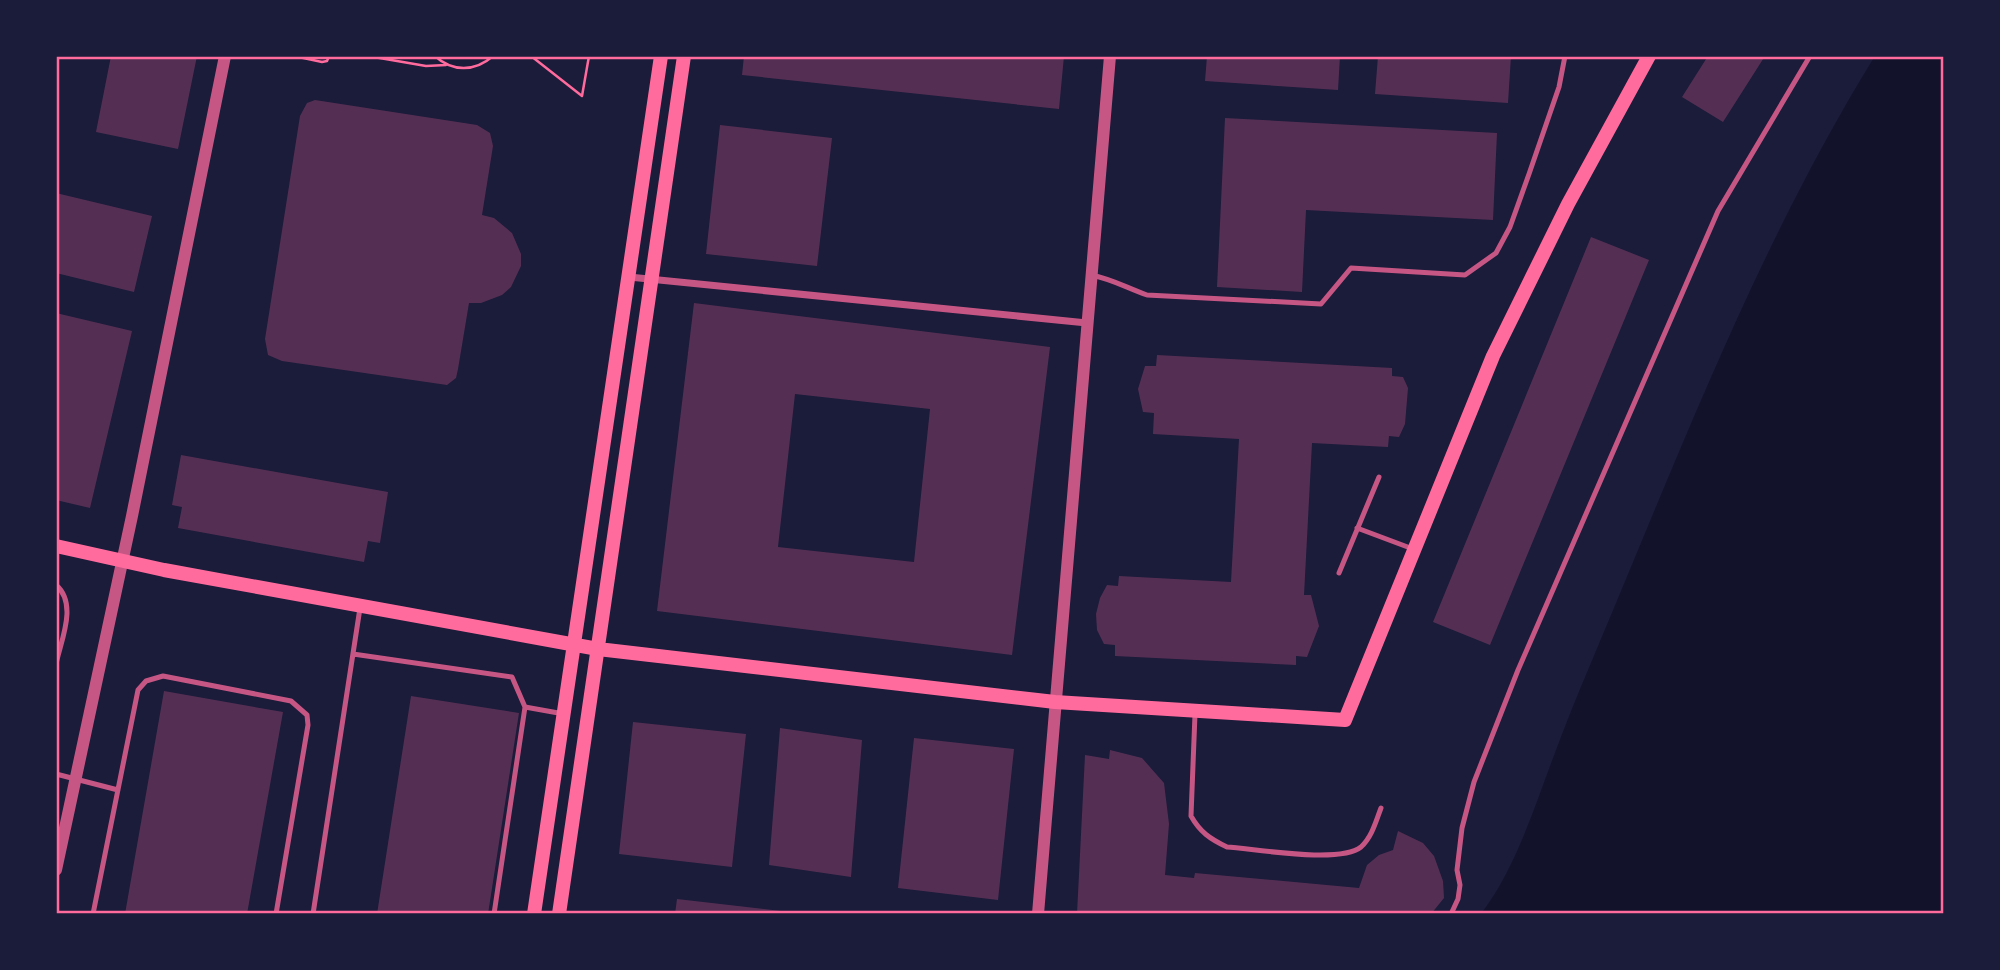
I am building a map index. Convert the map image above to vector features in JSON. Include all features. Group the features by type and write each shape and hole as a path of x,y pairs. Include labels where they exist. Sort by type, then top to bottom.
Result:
{"main road":[{"path":"534,914 661,56"},
{"path":"559,914 684,56"},
{"path":"56,546 122,562 360,608 575,646 1055,702 1345,720 1493,356 1531,277 1649,56"}],"street":[{"path":"56,870 225,56"},
{"path":"1038,914 1110,56"},
{"path":"629,277 1087,323"}],"lane":[{"path":"1091,275 1116,280 1125,288 1147,296 1321,304 1351,268 1465,275 1496,253 1510,227 1559,87 1565,56"},
{"path":"1451,914 1459,892 1457,870 1460,838 1474,782 1518,670 1718,211 1810,56"},
{"path":"1339,573 1379,477"},
{"path":"1357,528 1413,549"},
{"path":"56,585 62,590 68,611 56,664"},
{"path":"313,914 360,608"},
{"path":"353,653 512,677 525,707 494,914"},
{"path":"93,914 138,690 155,677 291,701 301,706 308,725 276,914"},
{"path":"525,707 565,714"},
{"path":"1196,710 1191,816 1199,829 1212,840 1227,846 1339,855 1360,848 1373,831 1381,808"},
{"path":"56,774 118,790"}],"path":[{"path":"294,56 322,62 329,56"},
{"path":"368,56 426,66 446,65 467,69 493,56"},
{"path":"435,56 446,65"},
{"path":"531,56 582,96 589,56"}],"shaded area":[{"path":"1875,56 1944,56 1944,914 1481,914 1504,879 1522,840 1561,736 1721,354 1793,202 1832,128"}],"building":[{"path":"111,56 197,56 178,149 96,132"},
{"path":"744,56 1064,56 1059,109 742,75"},
{"path":"1207,56 1340,56 1338,90 1205,81"},
{"path":"1378,56 1511,56 1508,103 1375,94"},
{"path":"1708,56 1765,56 1723,122 1682,97"},
{"path":"315,100 477,125 490,133 493,146 482,215 494,218 512,233 521,254 521,266 511,287 502,295 481,303 469,303 456,378 447,385 282,361 268,355 265,339 300,116 307,103"},
{"path":"1225,118 1497,133 1493,220 1306,210 1302,292 1217,287"},
{"path":"720,125 832,138 817,266 706,254"},
{"path":"56,193 152,216 134,292 56,273"},
{"path":"1591,237 1649,260 1490,645 1433,622"},
{"path":"694,303 1050,347 1012,655 657,611","holes":["795,394 930,409 914,562 778,547"]},
{"path":"56,313 132,331 90,508 56,500"},
{"path":"1157,355 1392,368 1392,376 1403,377 1408,388 1405,424 1399,437 1389,436 1388,447 1312,443 1304,595 1311,595 1319,626 1307,657 1296,656 1296,665 1115,656 1115,645 1104,644 1097,630 1096,614 1100,598 1107,585 1118,586 1119,576 1231,582 1239,439 1153,434 1154,413 1143,412 1138,389 1145,366 1156,366"},
{"path":"181,455 388,492 380,543 368,541 364,562 178,528 182,507 172,505"},
{"path":"164,691 283,712 247,914 125,914"},
{"path":"411,696 519,713 488,914 377,914"},
{"path":"633,722 746,734 732,867 619,854"},
{"path":"780,728 862,740 851,877 769,865"},
{"path":"914,738 1014,749 998,900 898,888"},
{"path":"1110,750 1142,758 1164,783 1169,824 1165,875 1194,878 1195,873 1359,888 1367,865 1379,855 1393,850 1398,831 1423,843 1434,856 1443,881 1444,898 1431,914 1077,914 1085,755 1109,759"},
{"path":"677,899 789,912 789,914 675,914"}]}
